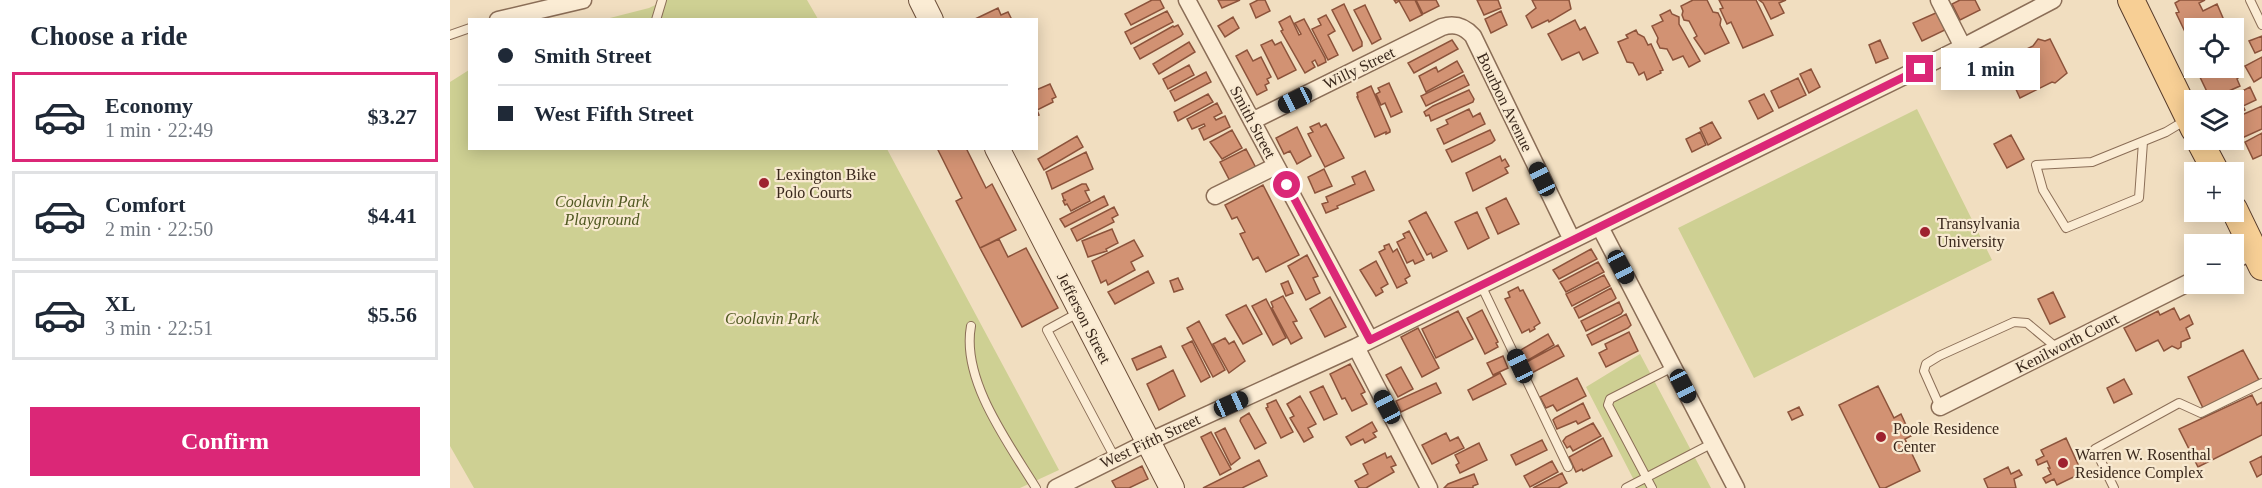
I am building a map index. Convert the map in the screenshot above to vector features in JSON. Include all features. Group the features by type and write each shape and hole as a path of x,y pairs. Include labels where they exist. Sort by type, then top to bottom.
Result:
{"main road":[{"path":"2131,0 2184,109"},
{"path":"2238,222 2250,260"}],"street":[{"path":"503,18 532,6 583,0"},
{"path":"921,0 930,18"},
{"name":"Smith Street","path":"1187,0 1276,166 1363,344 1429,488"},
{"path":"1940,0 1963,47"},
{"name":"West Fifth Street","path":"1056,488 1148,442 1363,344 1963,47 2053,0"},
{"name":"Willy Street","path":"1252,121 1442,27 1450,24 1467,29"},
{"name":"Bourbon Avenue","path":"1467,29 1473,36 1572,240"},
{"name":"Jefferson Street","path":"999,150 1172,488"},
{"path":"1215,196 1276,166"},
{"path":"1600,226 1735,488"},
{"name":"Kenilworth Court","path":"1940,407 2184,285"}],"lane":[{"path":"657,18 662,0"},
{"path":"2250,0 2262,24"},
{"path":"450,35 468,29"},
{"path":"2143,142 2139,198 2066,228 2043,190 2036,165 2092,162 2166,132 2184,130"},
{"path":"1481,285 1568,467"},
{"path":"1081,311 1047,330 1114,458"},
{"path":"1940,407 1924,371 1926,364 1939,356 2014,322 2027,322 2057,348"},
{"path":"971,326 968,339 972,368 994,417 1036,488"},
{"path":"1652,488 1608,405 1610,399 1673,367"},
{"path":"2114,488 2095,449 2179,403 2200,413 2262,383"},
{"path":"1626,488 1713,443"}],"green space":[{"path":"666,0 807,0 817,18 610,18 649,8"},
{"name":"Coolavin Park","path":"468,71 468,150 888,150 1059,470 1020,488 474,488 450,446 450,82"},
{"path":"1917,109 1992,260 1754,378 1678,228"},
{"path":"1640,354 1711,488 1638,488 1586,387"}],"building":[{"path":"1152,0 1160,0 1164,8 1131,25 1125,14"},
{"path":"1218,0 1240,0 1222,8"},
{"path":"1258,0 1265,0 1270,11 1256,18 1250,4"},
{"path":"1394,0 1415,0 1422,15 1410,21 1399,1 1396,3"},
{"path":"1416,0 1436,0 1439,6 1423,14"},
{"path":"1477,0 1498,0 1501,8 1484,15"},
{"path":"1532,0 1569,0 1571,9 1549,22 1548,20 1532,28 1526,16 1536,8"},
{"path":"1693,0 1707,0 1713,12 1718,13 1721,19 1720,25 1729,43 1705,54 1694,38 1697,36 1689,21 1684,20 1682,15 1681,6"},
{"path":"1719,0 1756,0 1773,35 1743,48 1731,22 1727,24 1720,9 1723,8"},
{"path":"1759,0 1786,0 1779,3 1784,13 1771,19"},
{"path":"1960,0 1975,0 1980,10 1960,20 1952,4"},
{"path":"2180,0 2205,0 2199,3 2203,11 2217,4 2223,18 2184,18 2184,30 2176,13 2179,12 2175,3"},
{"path":"1344,4 1362,42 1362,46 1353,51 1332,10"},
{"path":"1365,5 1381,39 1372,44 1354,10"},
{"path":"998,8 1001,15 1008,12 1011,18 977,18"},
{"path":"1670,10 1672,14 1679,17 1679,24 1700,61 1689,67 1683,56 1673,60 1667,49 1660,48 1657,42 1658,38 1652,26 1663,21 1660,15"},
{"path":"1167,11 1173,22 1131,44 1125,32"},
{"path":"1501,11 1507,25 1491,33 1485,19"},
{"path":"1938,12 1947,29 1922,41 1913,23"},
{"path":"1326,15 1335,31 1328,35 1338,55 1328,60 1312,29 1321,25 1318,19"},
{"path":"1290,16 1299,35 1301,34 1295,23 1304,19 1325,58 1326,62 1318,66 1315,60 1312,62 1315,67 1305,73 1281,31 1283,30 1279,22"},
{"path":"1233,17 1239,28 1225,37 1218,26"},
{"path":"1575,20 1580,30 1585,27 1598,53 1583,60 1579,52 1562,60 1548,34"},
{"path":"1178,25 1183,34 1181,36 1140,59 1134,48"},
{"path":"1636,30 1644,37 1648,45 1651,44 1663,70 1647,80 1644,72 1639,75 1633,63 1627,62 1618,42 1628,38 1626,35"},
{"path":"2262,36 2262,50 2255,53 2249,41"},
{"path":"2038,39 2045,41 2050,39 2067,73 2055,83 2052,82 2020,98 2014,85 2008,88 2006,83 2012,81 2002,61 2033,46"},
{"path":"1272,40 1275,45 1281,42 1296,70 1278,79 1261,45"},
{"path":"1452,40 1458,49 1414,73 1408,63"},
{"path":"1880,40 1888,58 1876,63 1869,45"},
{"path":"1189,42 1195,52 1159,74 1153,64"},
{"path":"1247,50 1253,61 1261,57 1271,77 1267,79 1269,83 1265,85 1267,90 1257,95 1236,56"},
{"path":"2262,57 2262,77 2254,82 2245,66"},
{"path":"1457,61 1463,72 1426,92 1419,76 1436,67 1438,72"},
{"path":"1189,65 1194,75 1168,89 1163,79"},
{"path":"1811,69 1820,87 1809,93 1800,74"},
{"path":"1206,72 1211,82 1175,101 1170,91"},
{"path":"1464,75 1469,85 1426,106 1421,96"},
{"path":"1798,78 1806,95 1779,108 1771,91"},
{"path":"2200,78 2238,78 2240,86 2231,90 2206,90"},
{"path":"1389,83 1402,112 1391,117 1385,103 1381,105 1376,94 1380,92 1378,88"},
{"path":"1050,84 1056,97 1052,99 1053,102 1038,110 1038,89"},
{"path":"1371,86 1390,130 1386,134 1386,132 1375,137 1357,97 1357,93"},
{"path":"2250,87 2256,100 2244,106 2244,90"},
{"path":"1469,90 1474,99 1473,102 1431,121 1429,115 1426,116 1424,112 1433,106"},
{"path":"1208,94 1213,102 1178,121 1174,112"},
{"path":"1764,94 1773,111 1758,119 1749,101"},
{"path":"1217,103 1222,113 1214,117 1216,120 1225,116 1230,127 1204,140 1199,129 1205,126 1204,124 1192,129 1187,119"},
{"path":"2262,106 2262,129 2244,137 2244,114"},
{"path":"1469,109 1473,117 1480,113 1485,124 1444,144 1437,129 1448,124 1446,120"},
{"path":"1712,122 1721,138 1708,145 1700,128"},
{"path":"1319,123 1321,127 1326,124 1344,158 1325,167 1308,134 1313,132 1310,127"},
{"path":"1297,127 1311,156 1297,164 1290,151 1284,154 1276,138"},
{"path":"1232,130 1242,148 1222,159 1210,142"},
{"path":"1490,130 1495,140 1492,143 1452,162 1446,150"},
{"path":"1700,132 1706,145 1692,152 1686,139"},
{"path":"2262,133 2262,155 2253,159 2245,142"},
{"path":"2011,135 2024,159 2007,168 1994,144"},
{"path":"1077,136 1083,147 1044,170 1038,159"},
{"path":"1246,149 1256,168 1230,181 1220,162"},
{"path":"938,150 967,150 986,188 992,184 1016,230 980,248 956,201 962,198"},
{"path":"1086,152 1093,169 1052,189 1046,172"},
{"path":"1500,156 1502,161 1505,159 1509,166 1505,168 1508,173 1473,191 1466,173"},
{"path":"1324,169 1332,186 1315,193 1308,177"},
{"path":"1365,171 1374,190 1326,213 1322,204 1328,202 1326,197 1355,184 1352,177"},
{"path":"1086,184 1089,190 1085,191 1090,201 1071,211 1067,204 1065,205 1063,201 1066,200 1062,194"},
{"path":"1263,185 1299,255 1266,272 1258,257 1253,260 1240,234 1245,232 1237,217 1232,219 1225,205"},
{"path":"1104,196 1108,205 1065,227 1060,219"},
{"path":"1506,198 1519,224 1498,234 1486,208"},
{"path":"1114,207 1118,215 1112,218 1114,222 1077,241 1071,229"},
{"path":"1426,212 1447,251 1433,258 1431,253 1427,255 1409,221"},
{"path":"1477,212 1489,238 1468,249 1455,222"},
{"path":"1112,229 1118,243 1106,249 1107,251 1088,257 1082,241"},
{"path":"1409,231 1424,260 1415,264 1413,260 1407,263 1397,242 1405,238 1403,234"},
{"path":"999,239 1008,257 1026,248 1058,308 1022,327 980,248"},
{"path":"1134,240 1143,256 1131,262 1135,270 1108,285 1106,280 1101,283 1092,261"},
{"path":"1389,244 1393,252 1397,249 1410,276 1405,279 1407,283 1397,288 1379,252"},
{"path":"1591,249 1597,259 1559,279 1553,270"},
{"path":"1307,255 1318,276 1313,278 1320,293 1306,300 1288,266"},
{"path":"1376,261 1388,284 1381,288 1383,292 1376,296 1360,270"},
{"path":"1598,262 1604,272 1566,292 1560,282"},
{"path":"1148,271 1154,283 1115,304 1108,292"},
{"path":"1604,275 1610,286 1572,306 1566,294"},
{"path":"1178,278 1183,289 1174,292 1170,281"},
{"path":"1288,281 1293,293 1286,296 1281,284"},
{"path":"1518,287 1520,291 1523,290 1540,323 1530,332 1529,329 1522,333 1505,299 1510,297 1508,292"},
{"path":"1611,288 1616,298 1614,300 1579,318 1574,308"},
{"path":"2053,292 2065,317 2050,324 2038,299"},
{"path":"1283,296 1297,321 1293,322 1302,338 1291,344 1271,302"},
{"path":"1330,297 1346,327 1325,337 1310,309"},
{"path":"1266,299 1286,338 1273,345 1252,306"},
{"path":"1619,302 1623,311 1621,314 1586,331 1581,321"},
{"path":"1246,305 1262,334 1243,344 1226,315"},
{"path":"2174,308 2180,320 2189,315 2193,324 2186,328 2190,338 2181,342 2181,347 2178,349 2172,346 2164,351 2158,340 2136,351 2124,328 2158,311 2160,315"},
{"path":"1482,310 1498,342 1496,343 1498,347 1485,354 1467,318"},
{"path":"1458,311 1473,339 1436,358 1422,329"},
{"path":"1626,314 1631,325 1628,328 1592,345 1587,335"},
{"path":"1199,321 1225,370 1213,377 1187,328"},
{"path":"1418,328 1439,368 1422,377 1401,337"},
{"path":"1629,332 1638,351 1606,367 1599,353 1607,349 1605,344"},
{"path":"1548,334 1554,345 1523,363 1517,353"},
{"path":"1225,338 1229,344 1234,341 1245,361 1229,373 1213,344"},
{"path":"1192,341 1210,377 1201,382 1182,346"},
{"path":"1558,345 1564,356 1528,375 1523,364"},
{"path":"1161,346 1166,357 1137,370 1132,359"},
{"path":"2243,350 2259,380 2203,408 2188,377"},
{"path":"1503,356 1508,368 1493,375 1487,363"},
{"path":"1350,364 1365,392 1361,394 1367,404 1352,411 1345,398 1342,399 1330,374"},
{"path":"1401,367 1413,389 1398,397 1386,375"},
{"path":"1173,370 1185,396 1159,410 1147,384"},
{"path":"1500,373 1506,384 1473,400 1468,390"},
{"path":"1577,378 1586,396 1557,411 1553,405 1546,408 1540,397"},
{"path":"2124,379 2132,394 2114,403 2107,388"},
{"path":"1436,383 1441,393 1401,412 1396,401"},
{"path":"1323,386 1337,414 1324,420 1310,392"},
{"name":"Poole Residence Center","path":"1878,386 1894,418 1901,414 1911,436 1905,439 1920,471 1885,488 1880,488 1839,405"},
{"path":"2252,395 2257,405 2262,402 2262,435 2198,467 2179,429"},
{"path":"1300,396 1316,424 1308,428 1313,437 1304,442 1290,418 1294,416 1287,404"},
{"path":"1276,400 1293,432 1281,438 1266,408 1267,404"},
{"path":"1583,403 1590,418 1578,424 1576,421 1557,429 1553,420 1555,418"},
{"path":"1799,407 1803,415 1792,420 1788,412"},
{"path":"1249,413 1266,443 1255,449 1240,421"},
{"path":"1372,422 1377,431 1373,433 1376,437 1365,443 1363,439 1351,445 1346,437"},
{"path":"1593,423 1601,436 1573,451 1570,446 1567,448 1563,441 1566,437"},
{"path":"1225,428 1240,458 1231,465 1215,433"},
{"path":"1211,432 1231,469 1220,475 1201,437"},
{"path":"1446,433 1450,441 1458,437 1464,448 1432,464 1422,445"},
{"path":"1603,438 1612,456 1583,471 1582,469 1576,472 1569,457"},
{"name":"Warren W. Rosenthal Residence Complex","path":"2066,438 2082,473 2057,485 2054,479 2046,483 2043,478 2051,474 2047,461 2038,465 2036,460 2044,456 2041,450"},
{"path":"1542,440 1547,450 1516,465 1511,455"},
{"path":"1479,443 1487,460 1460,473 1455,455"},
{"path":"1385,453 1387,458 1391,456 1396,465 1391,467 1394,472 1366,488 1359,488 1355,481 1368,474 1363,464"},
{"path":"2262,456 2262,474 2257,477 2250,462"},
{"path":"1259,460 1267,476 1242,488 1203,488"},
{"path":"1552,461 1558,472 1530,487 1524,476"},
{"path":"1142,466 1148,479 1129,488 1116,488 1112,481"},
{"path":"2008,467 2011,474 2019,470 2022,475 2014,479 2016,488 1988,488 1984,479"},
{"path":"1562,473 1567,483 1558,488 1533,488"},
{"path":"1474,474 1478,484 1473,488 1444,488 1448,484"}],"place":[{"name":"Lexington Bike Polo Courts","path":"764,183"},
{"name":"Transylvania University","path":"1925,232"},
{"name":"Poole Residence Center","path":"1881,437"},
{"name":"Warren W. Rosenthal Residence Complex","path":"2063,463"}],"route":[{"path":"1287,185 1370,340 1920,69"}],"park label":[{"name":"Coolavin Park Playground","path":"602,210"}]}
